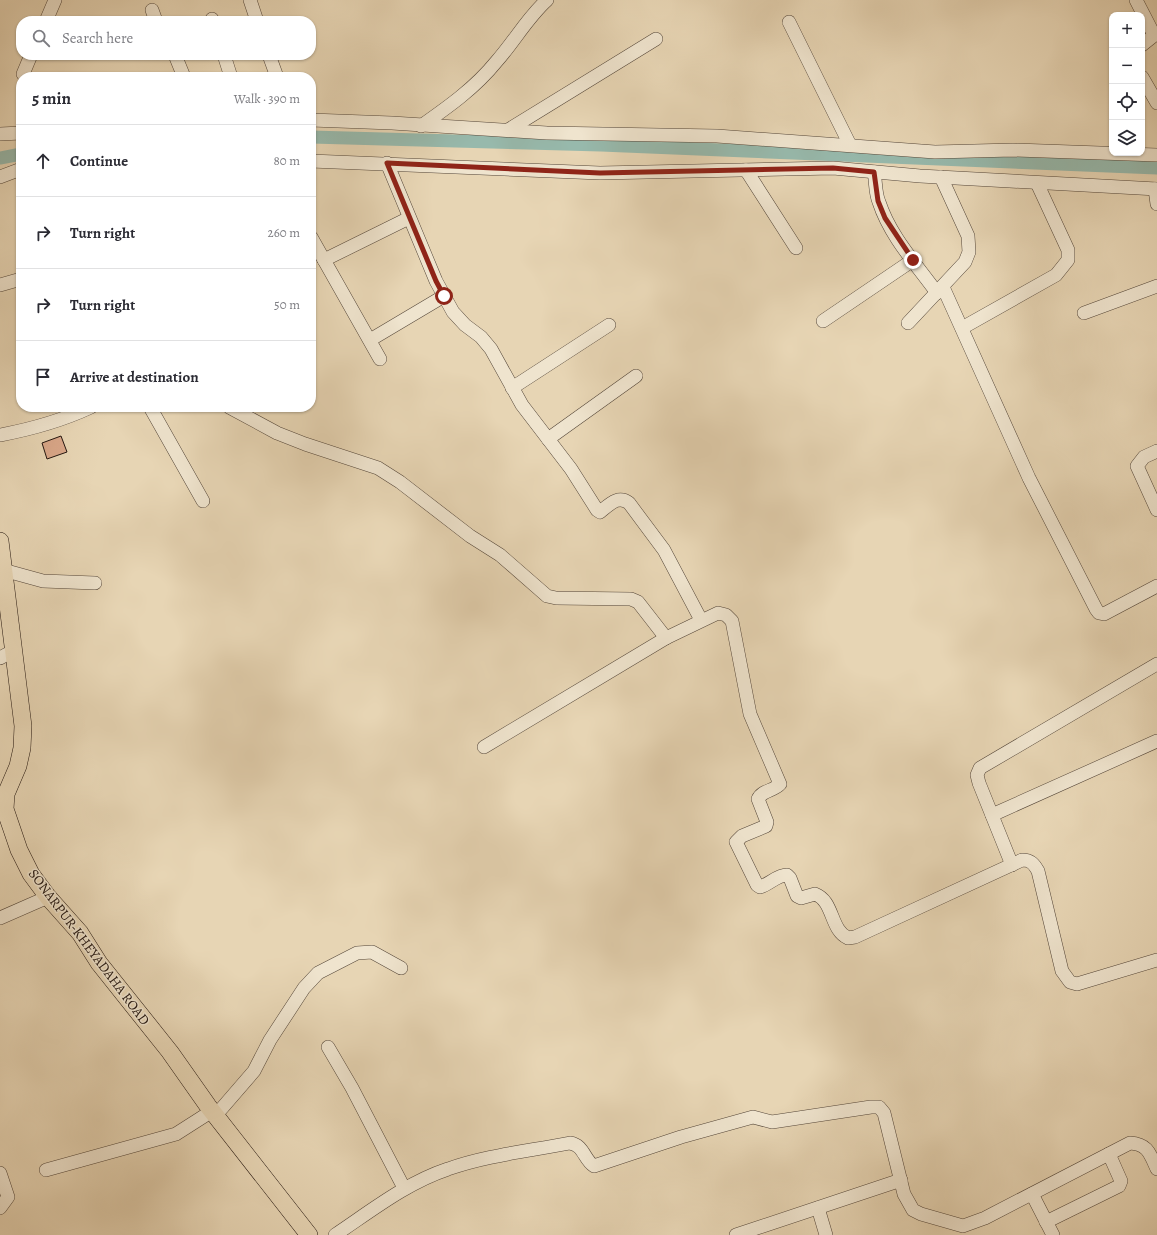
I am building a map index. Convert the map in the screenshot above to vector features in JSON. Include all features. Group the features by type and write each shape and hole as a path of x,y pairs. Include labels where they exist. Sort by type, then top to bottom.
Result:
{"main road":[{"name":"SONARPUR-KHEYADAHA ROAD","path":"0,541 3,570 6,654 23,726 18,766 6,794 2,810 19,850 31,874 48,898 80,933 99,963 170,1052 214,1113 309,1235"}],"street":[{"path":"48,16 55,0"},
{"path":"250,0 255,16"},
{"path":"420,126 470,90 495,64 537,9 547,0"},
{"path":"1136,0 1142,12"},
{"path":"1145,17 1153,33 1152,37 1145,43"},
{"path":"789,22 850,146"},
{"path":"508,130 656,39"},
{"path":"24,72 30,60"},
{"path":"177,60 182,72"},
{"path":"226,60 229,72"},
{"path":"271,60 275,72"},
{"path":"1145,82 1157,103"},
{"path":"316,120 508,130 717,136 935,152 1013,150 1157,155"},
{"path":"0,134 16,133"},
{"path":"316,161 600,173 833,168 941,178 1156,189 1157,204"},
{"path":"387,163 409,218 444,296 453,312 481,337 490,349 530,418 571,469 597,510 600,512 619,499 624,499 629,503 664,550 701,620"},
{"path":"746,170 796,248"},
{"path":"0,177 16,172"},
{"path":"874,172 878,201 885,218 913,260 940,290 962,328 1029,478 1096,609 1099,613 1104,614 1157,586"},
{"path":"908,324 965,262 969,252 968,236 941,178"},
{"path":"962,328 1056,275 1068,260 1068,250 1037,183"},
{"path":"380,359 370,340 319,258 409,218"},
{"path":"823,321 913,260"},
{"path":"0,285 16,280"},
{"path":"1084,313 1157,286"},
{"path":"370,340 444,296"},
{"path":"512,388 609,325"},
{"path":"548,439 636,376"},
{"path":"0,435 53,422 78,412"},
{"path":"153,412 203,501"},
{"path":"239,412 277,433 305,444 378,468 400,482 470,536 500,555 547,596 556,598 632,600 638,602 666,638"},
{"path":"1156,510 1137,466 1144,457 1157,450"},
{"path":"3,570 43,581 95,584"},
{"path":"484,748 666,638 718,613 726,615 732,621 750,714 780,780 780,784 777,787 763,793 758,799 767,822 766,826 742,836 736,842 756,885 760,887 765,886 782,875 787,875 790,878 797,896 801,898 815,894 824,900 840,932 848,938 855,937 1012,865 1028,860 1034,864 1038,871 1062,971 1070,982 1077,984 1157,960"},
{"path":"1012,865 979,783 977,775 980,768 1157,664"},
{"path":"992,815 1157,742"},
{"path":"0,918 48,898"},
{"path":"46,1170 176,1134 214,1113 254,1071 270,1040 304,988 318,973 357,954 372,952 401,968"},
{"path":"328,1048 352,1088 404,1188"},
{"path":"335,1235 404,1188 447,1169 469,1163 570,1143 576,1144 589,1163 594,1166 681,1137 753,1117 772,1122 871,1107 879,1107 884,1113 907,1202 913,1210 921,1214 963,1226 985,1218 1130,1143 1140,1143 1147,1149 1157,1169"},
{"path":"1046,1222 1119,1186 1121,1181 1109,1154"},
{"path":"0,1173 8,1196 0,1208"},
{"path":"736,1235 901,1180"},
{"path":"1032,1194 1053,1235"},
{"path":"818,1208 826,1235"}],"building":[{"path":"61,436 67,452 47,459 42,443"}],"waterway":[{"path":"316,137 601,145 1157,168"},
{"path":"0,158 16,155"}],"route":[{"path":"444,296 436,281 387,163 600,173 833,168 874,172 878,201 885,218 913,260"}]}
